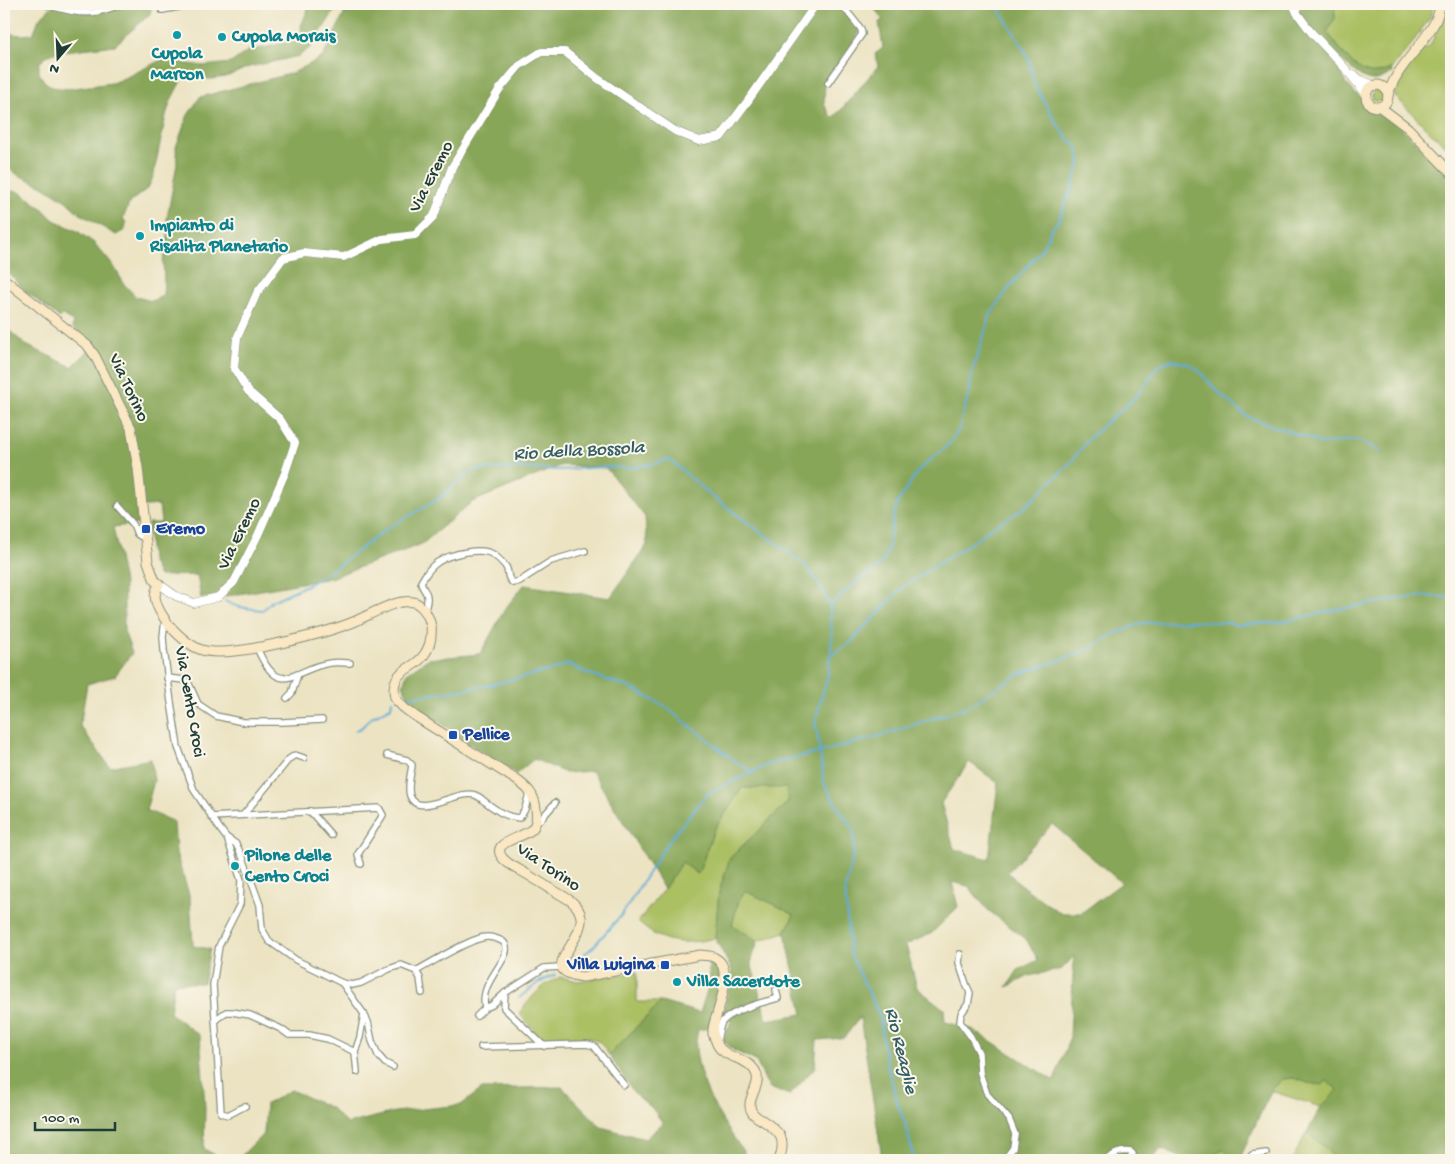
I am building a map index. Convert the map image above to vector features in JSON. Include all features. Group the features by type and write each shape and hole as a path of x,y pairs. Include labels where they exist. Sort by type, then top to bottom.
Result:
{"main road":[{"path":"1380,107 1386,103 1393,82 1400,69 1429,32 1441,4"},
{"path":"1400,69 1370,89 1367,95 1368,101 1373,106 1380,107 1408,128 1451,173"},
{"path":"1376,86 1383,87 1390,104 1408,128"},
{"name":"Via Torino","path":"4,279 78,337 95,356 131,428 138,468 148,562 156,585 155,600 166,620 186,642 202,650 221,652 257,648 332,630 400,601 416,603 425,610"},
{"path":"425,610 430,621 431,639 424,656 397,677 394,684 394,694 399,704 518,781 530,792"},
{"name":"Via Torino","path":"530,792 536,808 536,823 531,831 515,837 502,845 500,853 508,863 570,901 579,912 582,920 581,925 562,961 561,967"},
{"path":"561,967 570,976 583,977 700,955 717,958 723,966 725,974 724,994 713,1033 718,1046 728,1054 753,1067 758,1078 750,1104 751,1110 756,1116 775,1128 780,1135 783,1143 779,1160"}],"street":[{"path":"44,4 86,14 95,13 121,4"},
{"path":"162,10 195,4"},
{"name":"Via Eremo","path":"156,585 194,603 218,597 234,582 258,535 285,473 295,443 280,419 248,391 234,368 237,338 257,293 283,258 304,253 344,257 382,238 415,236 434,216 452,167 499,90 519,66 541,52 565,52 597,78 675,131 699,141 721,137 816,4"},
{"path":"828,83 862,34 861,29 842,4"},
{"path":"1293,4 1297,13 1311,32 1367,95"},
{"path":"1344,67 1359,79 1376,86"},
{"path":"4,167 4,173"},
{"path":"117,506 133,524 136,534 145,539"},
{"path":"425,610 428,599 421,582 437,562 466,552 492,553 507,568 508,578 513,583 520,582 551,561 585,551"},
{"name":"Via Cento Croci","path":"166,620 163,637 167,678 178,747 194,790 226,836 236,844 260,905 262,929 269,941 296,960 342,983 364,1014 378,1055 385,1062 393,1066"},
{"path":"257,648 262,660 277,676 282,678 292,677 329,663 350,663"},
{"path":"287,698 292,693 298,674"},
{"path":"167,678 184,680 189,684 198,704 216,716 243,722 322,720"},
{"path":"244,814 289,758 295,755 304,758"},
{"path":"387,755 407,760 412,765 410,797 417,804 425,806 467,794 475,795 496,811 510,817 519,818 524,813 530,792"},
{"name":"Via Torino","path":"536,823 542,819 554,802"},
{"path":"211,816 379,808 383,815 358,854 361,864"},
{"path":"310,811 331,835"},
{"path":"226,836 240,880 240,904 219,946 213,984 220,1114 228,1115 244,1106"},
{"path":"416,971 466,944 485,937 503,941 506,946 506,953 488,984 483,999 485,1008"},
{"path":"960,954 960,963 970,993 968,1004 960,1022 971,1037 979,1053 980,1073 987,1094 1009,1118 1015,1134 1012,1148 1004,1160"},
{"path":"342,983 352,985 361,983 401,965 416,971 420,978 422,993"},
{"path":"477,1016 505,993 544,968 561,967"},
{"path":"717,1042 722,1023 739,1011 778,998 776,990"},
{"path":"505,993 504,1008 544,1046"},
{"path":"215,1020 226,1012 250,1015 281,1028 289,1034 309,1035 328,1039 355,1052"},
{"path":"357,1072 355,1052 364,1014"},
{"path":"481,1047 587,1044 594,1046 624,1085"},
{"path":"1105,1160 1117,1152 1126,1151 1133,1154 1129,1160"},
{"path":"1248,1160 1252,1155 1266,1152"}],"green space":[{"path":"54,4 152,4 150,14 115,45 57,52 46,56 39,64 39,73 44,81 52,87 68,89 112,83 161,60 203,66 231,63 249,50 297,42 302,35 301,26 309,7 317,4 339,4 311,47 299,56 249,67 226,77 210,79 183,77 171,100 166,115 153,177 148,188 130,202 123,218 126,223 125,230 116,235 79,213 66,201 43,186 18,175 4,164 4,33 33,34 39,19"},
{"path":"349,4 838,4 860,32 825,82 824,104 832,118 878,66 875,54 883,48 879,22 883,20 871,4 1334,4 1335,18 1327,32 1346,57 1365,72 1377,73 1391,69 1392,73 1377,80 1366,79 1339,58 1339,66 1345,82 1361,97 1367,108 1379,112 1401,127 1451,177 1451,1160 1331,1160 1331,1154 1307,1132 1321,1107 1338,1090 1327,1081 1322,1085 1294,1078 1282,1079 1271,1091 1241,1156 1241,1160 1230,1160 1233,1157 1224,1150 1217,1152 1209,1160 1187,1160 1161,1149 1151,1160 880,1160 882,1158 860,1017 844,1038 817,1040 815,1067 790,1095 769,1088 756,1061 733,1050 723,1040 731,1022 724,1012 732,970 715,938 719,892 730,858 788,802 787,788 742,788 714,830 698,874 682,862 664,889 592,771 566,773 534,759 516,774 410,701 403,685 407,673 428,659 480,654 505,609 524,585 610,598 647,545 645,517 606,468 562,465 472,502 422,544 330,578 227,596 201,598 197,575 159,576 151,560 148,523 161,523 159,505 136,507 138,524 113,527 124,583 124,631 132,653 115,676 87,684 80,726 110,767 151,759 154,781 146,810 174,822 176,853 190,898 193,946 210,949 203,983 174,983 170,1013 200,1036 205,1108 204,1149 225,1160 4,1160 4,326 26,345 72,367 93,346 72,327 74,323 63,315 60,318 29,294 4,269 4,240 8,235 4,223 4,197 14,190 23,194 54,220 77,231 94,243 136,297 152,301 163,295 163,261 168,237 167,218 177,164 176,147 188,115 200,97 293,73 323,57","holes":["969,762 998,783 989,859 954,849 941,803","1052,824 1122,883 1081,913 1060,913 1018,883 1008,872","952,882 968,886 988,910 1026,939 1038,960 1018,970 1007,987 1029,976 1062,969 1074,956 1070,1037 1054,1081 972,1029 945,1022 944,1009 917,988 906,945 932,933 958,907","745,891 794,915 785,932 803,1014 767,1020 751,963 758,941 732,925 739,900"]},
{"path":"1334,4 1434,4 1430,17 1411,45 1391,69 1372,74 1361,70 1349,60 1327,32 1335,18"},
{"path":"1446,4 1451,4 1451,150 1435,137 1394,95 1399,79 1422,50 1430,46 1443,17"},
{"path":"1377,90 1383,96 1377,102 1371,96"},
{"path":"787,787 789,802 730,858 719,892 715,938 694,942 674,941 656,935 638,922 664,889 682,861 698,874 714,830 742,788"},
{"path":"745,891 794,915 785,932 758,941 732,925 739,900"},
{"path":"708,962 716,967 721,983 709,1028 698,1030 696,1047 698,1065 715,1108 749,1160 237,1160 264,1133 266,1104 291,1090 331,1108 347,1124 395,1112 461,1105 482,1089 562,1087 601,1127 645,1139 663,1123 652,1108 635,1094 609,1055 661,1002 700,1013 710,981"},
{"path":"637,972 637,1002 661,1002 609,1055 600,1042 589,1038 544,1042 519,1013 545,985 560,977 578,981"},
{"path":"1294,1078 1322,1085 1327,1080 1338,1090 1321,1107 1271,1091 1282,1079"},
{"path":"1307,1132 1331,1154 1331,1160 1292,1160"},
{"path":"1224,1150 1233,1157 1230,1160 1209,1160 1217,1152"}],"waterway":[{"path":"830,606 857,581 879,566 888,550 897,504 917,472 949,444 958,431 970,390 971,376 990,315 1008,289 1041,250 1052,228 1057,223 1080,164 1076,145 1068,139 1057,124 1034,84 1025,51 996,4"},
{"path":"830,656 849,644 904,586 1024,508 1071,462 1085,443 1141,391 1159,365 1171,360 1189,364 1196,368 1222,396 1248,417 1324,444 1355,440 1369,445 1380,452"},
{"name":"Rio della Bossola","path":"225,601 239,607 263,610 272,601 328,573 388,528 437,500 463,477 475,470 631,468 669,459 713,497 803,563 816,580 830,606 832,639 828,675 815,726 824,783 854,832 854,851 845,890 850,953 881,1019 882,1038 887,1064 900,1111 906,1125 914,1160"},
{"path":"568,968 593,947 623,913 667,843 707,794 769,764 883,735 967,707 1019,674 1083,652 1114,634 1142,623 1190,621 1231,623 1234,625 1282,622 1334,610 1397,599 1451,596"},
{"path":"401,698 490,685 541,673 569,664 584,672 631,688 666,707 727,755 752,772"},
{"path":"356,730 361,728 372,717 391,707 392,701"},
{"path":"519,998 538,983 555,975"}],"place":[{"name":"Cupola Marcon","path":"177,35"},
{"name":"Cupola Morais","path":"222,37"},
{"name":"Impianto di Risalita Planetario","path":"140,236"},
{"name":"Eremo","path":"146,529"},
{"name":"Pellice","path":"453,735"},
{"name":"Pilone delle Cento Croci","path":"235,866"},
{"name":"Villa Luigina","path":"665,965"},
{"name":"Villa Sacerdote","path":"677,982"}],"water label":[{"name":"Rio Reaglie","path":"900,1051"}]}
